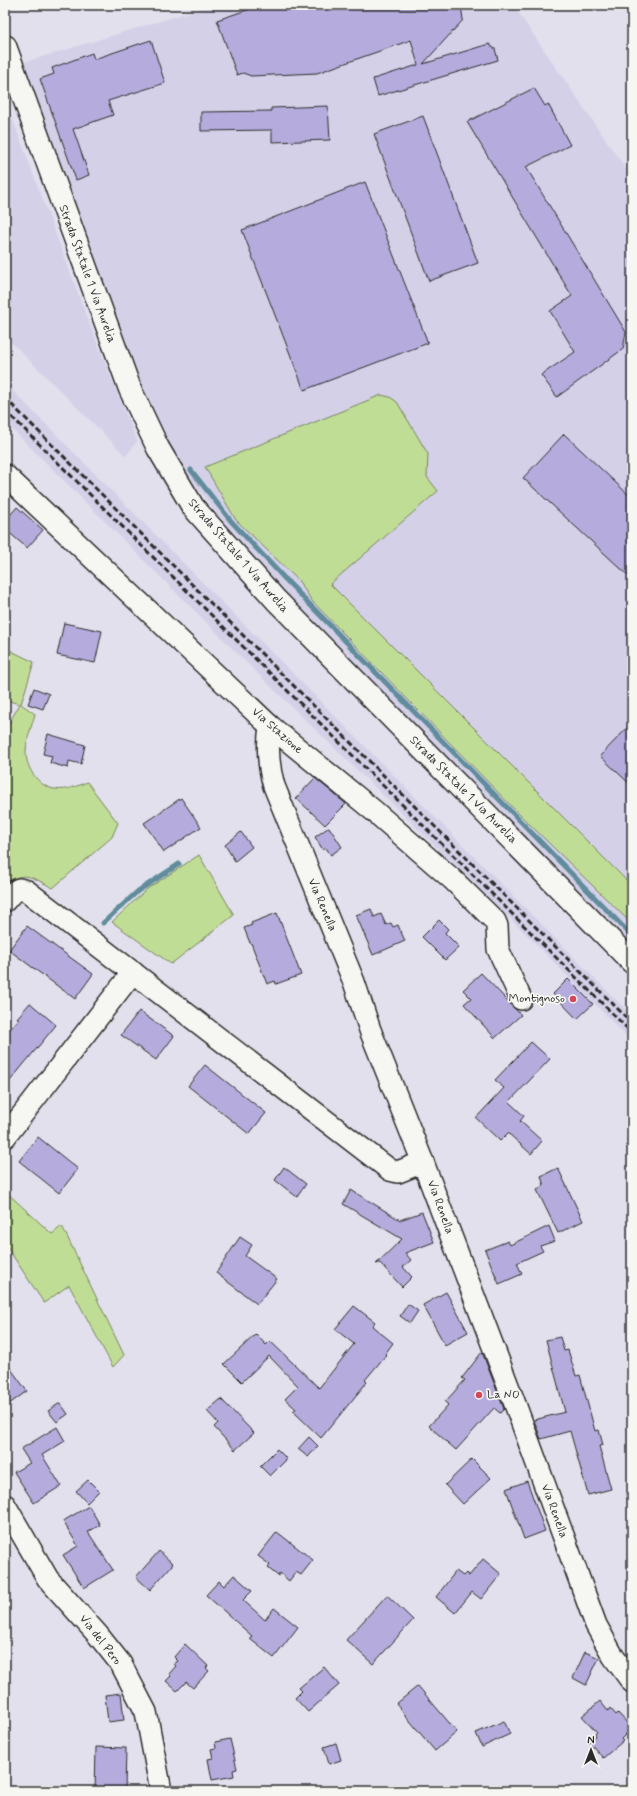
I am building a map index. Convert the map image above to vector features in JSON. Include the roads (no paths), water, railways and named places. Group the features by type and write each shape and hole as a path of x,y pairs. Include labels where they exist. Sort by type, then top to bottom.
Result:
{"main road":[{"name":"Strada Statale 1 Via Aurelia","path":"5,46 130,389 158,448 193,507 282,606 632,962"}],"street":[{"name":"Via Stazione","path":"5,475 270,726 374,811 452,879 495,921 497,926 498,949 521,999"},
{"name":"Via Renella","path":"270,726 268,749 269,771 274,786 354,982 370,1030 423,1162 515,1404 596,1625 614,1656 632,1682"},
{"path":"5,901 11,894 19,890 27,891 390,1170 398,1172 423,1162"},
{"path":"5,1137 133,972"},
{"name":"Via del Pero","path":"5,1505 48,1579 98,1635 121,1664 146,1712 161,1791"}],"waterway":[{"path":"191,470 231,521 285,579 632,936"},
{"path":"103,923 138,891 179,864"}],"railway":[{"path":"5,398 632,1023"},
{"path":"5,410 632,1033"}],"place":[{"name":"Montignoso","path":"573,999"},
{"name":"La NO","path":"479,1395"}]}
